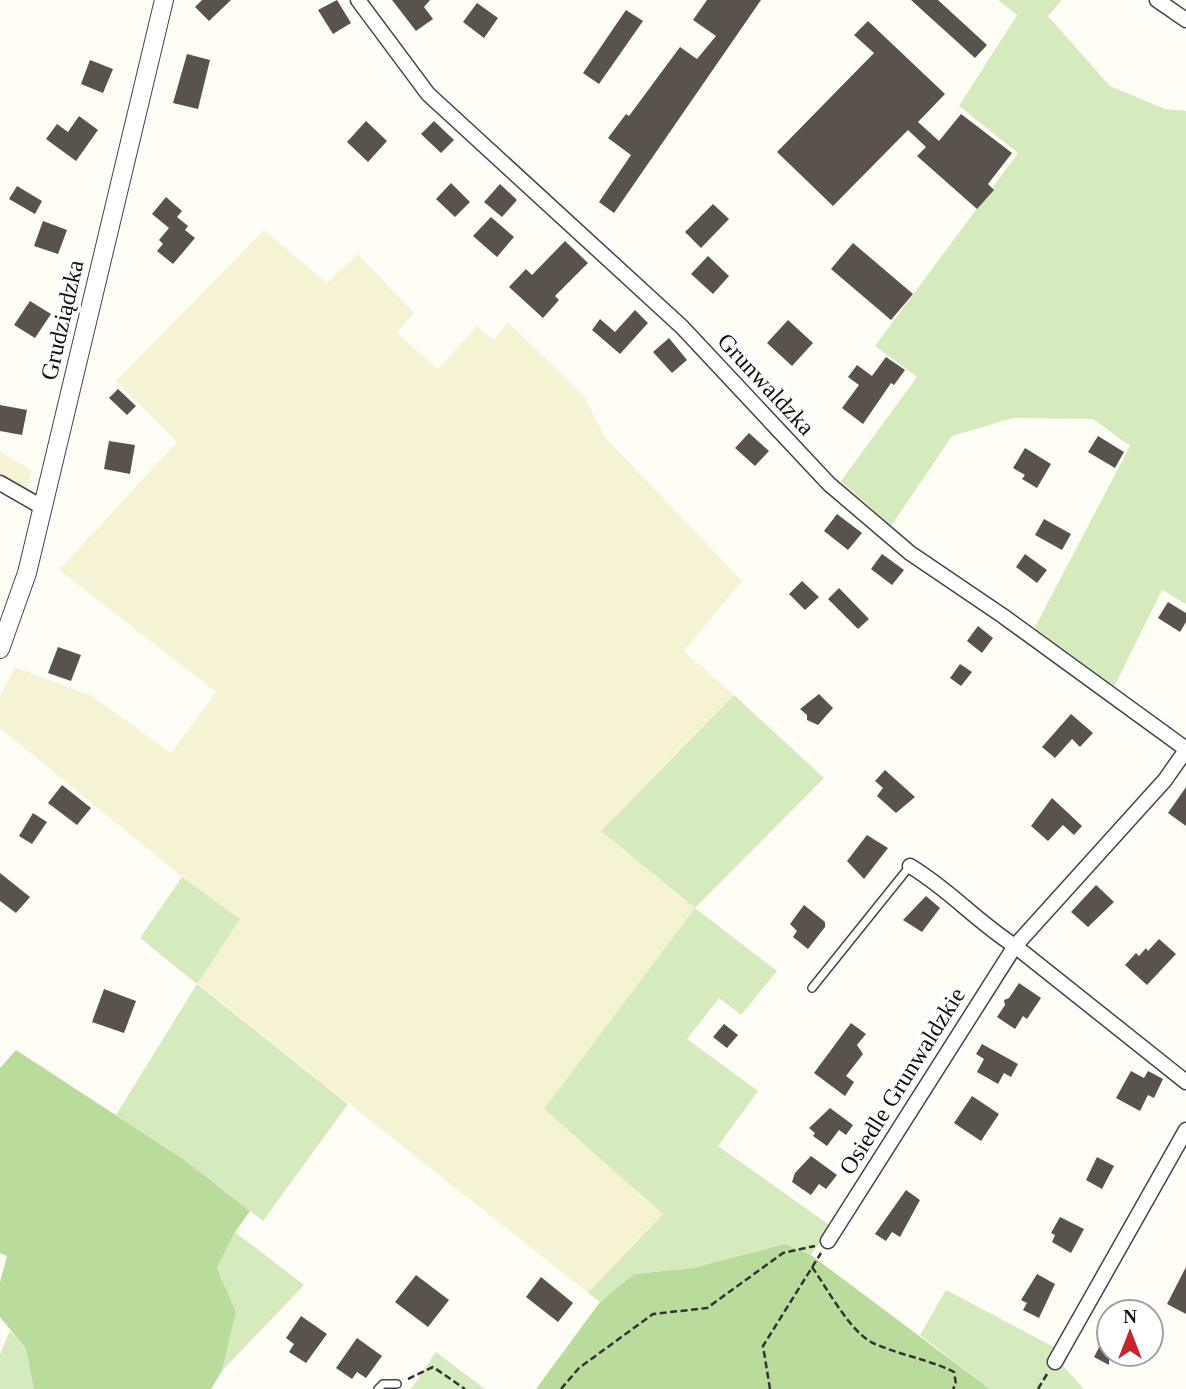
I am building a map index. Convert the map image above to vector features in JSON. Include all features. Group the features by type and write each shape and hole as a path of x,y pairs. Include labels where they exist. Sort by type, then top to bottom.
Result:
{"street":[{"name":"Grudziądzka","path":"0,649 27,573 164,0"},
{"name":"Grunwaldzka","path":"358,0 428,94 682,327 829,485 910,553 1184,745"},
{"path":"1157,0 1186,20"},
{"path":"0,483 42,508"},
{"name":"Osiedle Grunwaldzkie","path":"828,1241 1015,946 1165,780 1184,745"},
{"path":"910,866 935,880 984,927 1015,946 1186,1082"},
{"path":"1055,1362 1186,1130"}],"lane":[{"path":"812,988 910,866"},
{"path":"378,1389 383,1384 397,1384"}],"path":[{"path":"770,1389 763,1346 828,1241"},
{"path":"561,1389 579,1368 653,1314 707,1308 783,1253 828,1241"},
{"path":"812,1267 848,1320 870,1342 938,1364 954,1372 956,1384 953,1389"},
{"path":"397,1384 433,1367 466,1389"}],"shaded area":[{"path":"264,230 327,283 358,254 414,313 397,333 438,369 477,326 494,340 508,322 584,396 604,436 742,581 684,651 734,695 601,831 695,908 544,1109 664,1214 588,1293 197,983 239,919 182,877 0,728 0,696 15,667 92,696 171,753 216,692 59,570 177,442 116,381"},
{"path":"0,451 32,471 26,492 0,476"}],"green space":[{"path":"998,0 1062,0 1048,16 1110,86 1165,109 1186,111 1186,604 1162,590 1113,689 1034,629 1130,446 1093,419 1013,418 952,436 891,526 841,481 917,377 875,346 1018,153 959,106 1017,15"},
{"path":"734,695 824,778 695,908 601,831"},
{"path":"182,877 240,919 197,984 140,938"},
{"path":"695,908 777,971 741,1015 719,998 687,1039 758,1091 718,1146 831,1226 811,1255 785,1244 693,1268 634,1274 600,1302 588,1293 663,1214 544,1109"},
{"path":"197,984 348,1104 263,1221 186,1161 116,1115"},
{"path":"16,1050 186,1161 250,1211 235,1232 217,1268 236,1312 222,1371 211,1389 34,1389 26,1349 0,1317 0,1282 7,1256 0,1253 0,1068"},
{"path":"235,1232 304,1285 222,1371 236,1312 217,1268"},
{"path":"785,1244 811,1255 990,1389 536,1389 600,1302 634,1274 693,1268"},
{"path":"946,1290 1069,1355 1063,1366 1084,1389 990,1389 920,1335"},
{"path":"10,1331 26,1349 34,1389 0,1389 0,1354"},
{"path":"436,1352 485,1389 411,1389"}],"building":[{"path":"202,0 231,0 209,21 195,7"},
{"path":"337,0 351,23 333,34 318,10"},
{"path":"392,0 430,0 424,7 433,19 416,31"},
{"path":"707,0 761,0 614,213 599,202 631,155 608,138 626,114 629,116 680,47 697,59 716,36 693,20"},
{"path":"911,0 938,0 987,45 975,58"},
{"path":"477,3 498,18 484,38 463,22"},
{"path":"626,10 643,21 599,84 583,73"},
{"path":"868,21 945,94 918,122 939,141 961,114 1012,153 988,184 994,190 977,209 917,156 926,147 908,130 833,206 777,152 874,53 854,35"},
{"path":"187,54 210,60 198,109 173,103"},
{"path":"90,60 113,69 103,93 81,84"},
{"path":"79,116 98,130 76,161 46,139 57,124 68,132"},
{"path":"366,121 387,141 368,162 347,142"},
{"path":"434,121 454,140 441,153 421,134"},
{"path":"451,183 470,202 455,217 436,199"},
{"path":"500,184 517,200 502,217 484,202"},
{"path":"17,186 42,201 35,214 9,199"},
{"path":"166,197 182,211 177,217 188,226 185,230 195,238 173,264 157,251 163,244 159,240 169,228 152,214"},
{"path":"713,204 729,219 701,248 685,232"},
{"path":"491,217 514,237 497,257 473,236"},
{"path":"43,221 67,230 58,254 34,246"},
{"path":"565,241 588,263 555,296 559,300 543,318 509,287 526,269 532,275"},
{"path":"853,243 913,294 891,320 831,269"},
{"path":"708,256 729,276 713,294 691,274"},
{"path":"30,301 51,314 35,338 14,325"},
{"path":"635,310 648,323 620,354 592,330 600,319 615,332"},
{"path":"788,320 813,343 792,366 767,343"},
{"path":"669,338 687,360 672,373 653,352"},
{"path":"886,357 905,370 894,385 891,383 863,424 842,408 859,385 848,377 857,365 872,376"},
{"path":"118,389 136,406 127,415 109,398"},
{"path":"0,405 27,410 22,435 0,431"},
{"path":"749,433 769,451 755,466 735,448"},
{"path":"1098,436 1124,452 1115,468 1088,452"},
{"path":"109,441 135,445 130,474 104,469"},
{"path":"1025,448 1051,464 1037,488 1022,479 1025,475 1013,468"},
{"path":"837,514 862,533 848,550 824,531"},
{"path":"1044,519 1071,534 1062,550 1035,535"},
{"path":"882,554 904,570 892,585 871,569"},
{"path":"1025,554 1047,570 1037,583 1016,567"},
{"path":"802,581 819,597 805,610 789,594"},
{"path":"839,588 869,619 858,629 828,599"},
{"path":"1168,602 1186,613 1186,622 1180,632 1158,618"},
{"path":"978,626 993,638 982,653 967,641"},
{"path":"58,647 81,655 71,681 48,673"},
{"path":"960,664 972,672 961,686 950,678"},
{"path":"819,694 833,708 818,725 807,720 807,715 800,709"},
{"path":"1071,714 1093,733 1080,747 1072,739 1055,758 1042,747"},
{"path":"885,770 915,797 896,813 877,796 883,788 875,781"},
{"path":"62,785 91,808 77,825 48,803"},
{"path":"1186,787 1186,826 1168,813"},
{"path":"1052,798 1082,826 1074,835 1063,825 1048,841 1031,826"},
{"path":"33,813 47,822 32,844 19,836"},
{"path":"867,835 888,848 864,879 847,861"},
{"path":"0,873 30,897 16,913 0,901"},
{"path":"1096,885 1114,902 1088,927 1071,912"},
{"path":"926,896 940,908 922,932 903,920"},
{"path":"804,905 825,922 825,927 808,949 793,937 797,931 790,924"},
{"path":"1159,939 1176,954 1147,985 1125,965 1136,953 1139,956 1146,948 1148,951"},
{"path":"1019,983 1041,998 1027,1019 1023,1016 1015,1029 997,1017 1005,1005 1004,1000 1009,998"},
{"path":"104,989 136,1001 124,1033 92,1022"},
{"path":"851,1023 866,1034 857,1045 863,1054 846,1076 854,1082 845,1096 814,1073"},
{"path":"724,1024 738,1035 727,1048 713,1037"},
{"path":"982,1044 1018,1064 1011,1077 1004,1073 998,1084 977,1072 984,1059 976,1054"},
{"path":"1131,1071 1144,1078 1148,1071 1163,1079 1154,1098 1148,1095 1140,1111 1116,1098"},
{"path":"972,1096 999,1114 981,1141 954,1123"},
{"path":"830,1108 853,1125 846,1135 839,1130 827,1146 813,1136 815,1133 809,1128"},
{"path":"811,1156 837,1175 826,1189 819,1184 811,1195 792,1182 795,1173"},
{"path":"1097,1157 1114,1166 1102,1189 1086,1180"},
{"path":"906,1190 920,1200 900,1237 892,1232 886,1241 875,1234"},
{"path":"1060,1217 1084,1229 1071,1253 1052,1242 1055,1235 1051,1233"},
{"path":"1186,1267 1186,1314 1167,1304"},
{"path":"1037,1274 1055,1284 1039,1318 1023,1310 1027,1303 1021,1300"},
{"path":"416,1275 449,1300 428,1327 395,1302"},
{"path":"541,1277 573,1303 558,1322 526,1297"},
{"path":"301,1316 327,1334 306,1363 289,1352 294,1344 286,1338"},
{"path":"357,1338 382,1356 366,1378 357,1372 352,1379 336,1368"}]}
